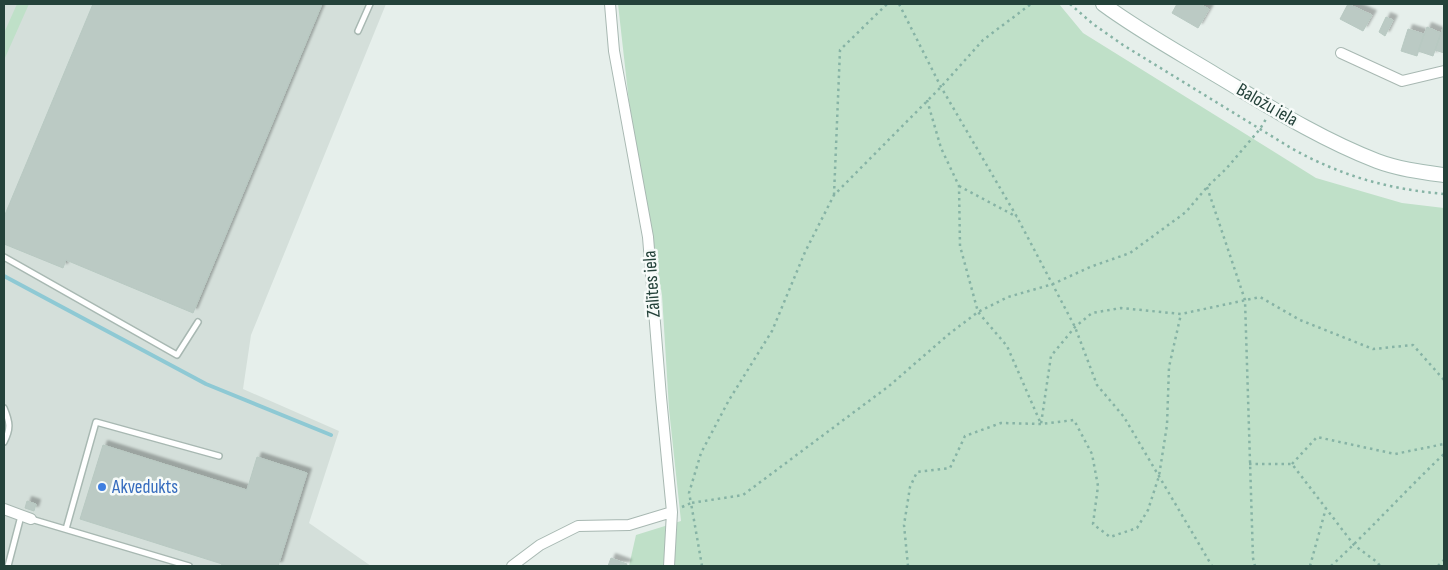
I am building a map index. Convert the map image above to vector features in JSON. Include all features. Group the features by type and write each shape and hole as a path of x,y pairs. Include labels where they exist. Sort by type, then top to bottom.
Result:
{"main road":[{"name":"Baložu iela","path":"1103,4 1174,50 1272,109 1328,138 1378,162 1444,175"}],"street":[{"name":"Zālītes iela","path":"610,4 614,51 648,237 672,512 669,566"},
{"path":"1341,53 1402,81 1444,71"},
{"path":"4,509 26,517"},
{"path":"512,566 540,545 578,526 629,525 672,512"}],"lane":[{"path":"358,31 370,4"},
{"path":"4,257 177,355 198,322"},
{"path":"4,408 10,422 4,442"},
{"path":"66,529 96,422 219,456"},
{"path":"8,566 26,517 189,566"}],"path":[{"path":"834,195 840,50 887,4"},
{"path":"899,4 941,87 1018,217 1075,327 1097,385 1124,417 1212,566"},
{"path":"702,566 689,493 701,453 729,400 772,331 805,252 834,195 941,87 983,40 1031,4"},
{"path":"1070,4 1093,24 1123,45 1319,164 1358,179 1414,191 1444,194"},
{"path":"927,100 942,148 959,186 960,246 978,312 1007,346 1041,424"},
{"path":"672,512 691,503 744,495 889,386 949,334 978,312 1008,297 1052,284 1090,267 1130,253 1186,212 1260,129 1272,109"},
{"path":"959,186 1018,217"},
{"path":"1207,187 1245,300 1249,464 1253,558 1255,566"},
{"path":"1041,424 1051,356 1075,327 1092,313 1121,308 1181,314 1260,297 1300,320 1373,349 1413,344 1444,380"},
{"path":"908,566 904,525 910,487 917,472 950,468 965,436 1001,423 1041,424 1074,420 1092,454 1098,486 1093,524 1110,537 1137,528 1148,510 1160,476 1167,425 1169,367 1181,314"},
{"path":"1249,464 1292,464 1317,437 1395,454 1444,444"},
{"path":"1331,566 1444,454"},
{"path":"1292,464 1354,545 1380,566"},
{"path":"1310,566 1326,508"},
{"path":"1438,566 1444,560"}],"shaded area":[{"path":"4,4 386,4 251,335 243,389 339,431 309,523 371,566 4,566"}],"green space":[{"path":"17,4 29,4 4,60 4,33"},
{"path":"618,4 1059,4 1083,33 1316,178 1402,203 1444,208 1444,566 629,566 636,535 681,521 669,409 662,295 629,102"}],"building":[{"path":"93,4 322,4 193,313 66,260 63,268 4,244 4,217"},
{"path":"1177,4 1200,4 1209,9 1198,28 1172,13"},
{"path":"1348,4 1372,15 1363,31 1340,19"},
{"path":"1386,17 1393,20 1385,36 1379,32"},
{"path":"1444,25 1444,53 1435,50"},
{"path":"1427,27 1441,33 1433,56 1418,51"},
{"path":"1408,29 1424,34 1417,56 1401,51"},
{"path":"103,445 247,490 257,457 307,473 278,566 221,566 222,564 80,519"},
{"path":"27,501 36,504 34,511 25,508"},
{"path":"611,558 627,564 626,566 608,566"}],"waterway":[{"path":"4,276 206,384 331,435"}],"place":[{"name":"Akvedukts","path":"102,487"}]}
